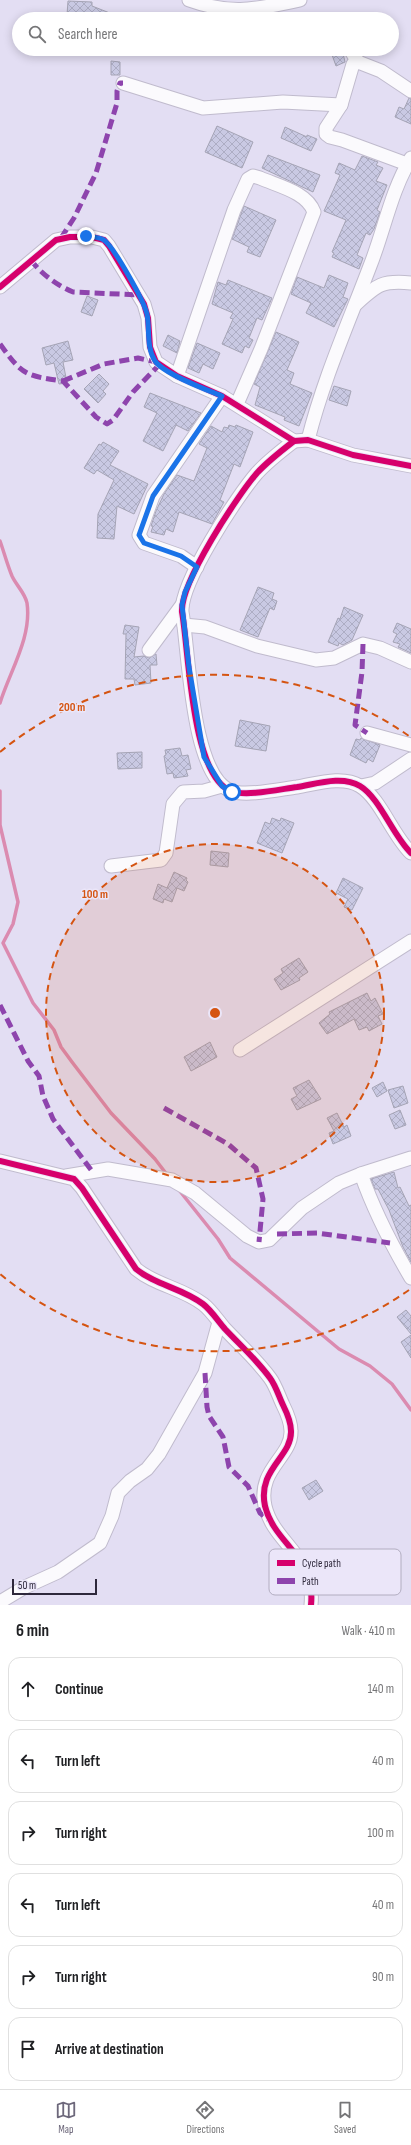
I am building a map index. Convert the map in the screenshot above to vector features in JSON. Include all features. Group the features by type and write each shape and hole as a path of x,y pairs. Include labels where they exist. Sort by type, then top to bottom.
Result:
{"street":[{"path":"189,0 214,8 232,11 300,0"},
{"path":"354,56 358,62 381,72 411,91"},
{"path":"308,440 317,402 371,265 398,185 409,161 342,140 330,138 326,134 326,128 341,104 353,64 358,62"},
{"path":"123,83 203,108 283,102 341,104"},
{"path":"177,376 234,210 248,179 253,176 260,178 304,197 311,203 314,212 261,349 237,404"},
{"path":"0,287 56,240 86,236 104,240 144,304 148,318 150,347 156,362 177,376 237,404 294,440 308,440 353,455 411,466"},
{"path":"354,307 376,286 398,282 411,283"},
{"path":"197,567 181,556 144,543 139,535 153,496 222,396"},
{"path":"294,440 274,456 256,474 225,518 197,567 185,592 182,605 184,624 200,742 204,757 222,786 232,792 248,792 331,781 346,782 360,786 375,782 411,759"},
{"path":"149,650 182,605"},
{"path":"184,624 205,627 257,646 316,660 334,658 363,644 380,648 411,662"},
{"path":"366,733 411,745"},
{"path":"111,866 161,860 166,853 173,804 183,792 204,791 222,786"},
{"path":"360,786 376,805 397,838 411,853"},
{"path":"240,1050 411,941"},
{"path":"66,1176 108,1169 172,1180 195,1193 247,1236 259,1242 269,1240 302,1208 339,1183 361,1174 411,1158"},
{"path":"0,1161 74,1179 82,1188 136,1269 144,1276 177,1289 203,1304 271,1379 288,1416 291,1431 289,1444 272,1466 264,1491 266,1507 272,1523 293,1549"},
{"path":"361,1174 374,1209 390,1243 411,1278"},
{"path":"0,1602 25,1587 58,1572 100,1543 112,1516 118,1493 130,1481 147,1469 159,1454 205,1373 219,1322"},
{"path":"310,1595 311,1605"}],"building":[{"path":"68,1 92,2 92,6 107,12 67,12"},
{"path":"332,56 344,56 345,62 336,66"},
{"path":"111,61 120,62 120,75 111,75"},
{"path":"409,98 411,99 411,124 395,117 399,107 404,109"},
{"path":"217,126 253,142 242,168 205,152"},
{"path":"285,127 307,137 307,135 317,139 311,151 281,138"},
{"path":"268,155 320,175 313,192 262,168"},
{"path":"362,156 378,162 376,165 383,168 376,181 387,185 377,210 380,212 374,229 370,235 366,233 357,255 363,258 359,269 332,257 334,253 332,252 346,220 324,211 340,175 335,173 339,163 355,170"},
{"path":"244,206 276,220 260,257 247,252 249,247 232,239"},
{"path":"329,275 348,283 343,297 348,299 334,327 306,313 311,303 291,294 297,277 324,288"},
{"path":"228,280 272,298 262,320 257,318 249,338 253,340 249,348 245,346 242,353 222,344 233,319 230,318 233,313 212,304 218,282 226,285"},
{"path":"87,296 98,300 92,316 81,312"},
{"path":"276,332 299,342 287,370 294,373 290,384 312,393 299,426 284,420 285,417 255,405 260,387 254,384"},
{"path":"168,335 180,341 177,353 163,346"},
{"path":"68,341 73,360 63,362 67,383 59,384 54,363 46,365 42,348"},
{"path":"197,343 220,353 213,369 203,364 199,373 188,368"},
{"path":"99,374 109,384 103,391 106,394 98,403 84,389"},
{"path":"334,386 351,391 347,406 329,400"},
{"path":"150,393 201,413 188,431 176,425 163,451 143,441 157,413 144,407"},
{"path":"229,425 235,427 236,425 253,432 240,467 234,464 220,500 224,502 212,524 179,512 173,532 166,529 164,535 151,532 153,526 151,526 156,511 164,494 177,475 194,481 207,448 199,444 211,426 222,432 224,427 228,428"},
{"path":"103,442 119,451 110,465 148,484 134,514 117,506 114,539 97,538 98,514 114,480 97,470 94,474 84,468 99,444 101,445"},
{"path":"258,587 274,593 272,599 277,601 274,610 270,608 258,637 240,630"},
{"path":"344,607 363,615 352,640 343,645 339,643 338,646 328,642 338,618 340,619"},
{"path":"397,623 411,629 411,653 398,647 400,644 393,642 397,634 393,632"},
{"path":"125,625 139,627 134,657 144,656 149,658 156,654 157,665 150,665 151,683 135,685 134,679 125,679 126,634 123,634"},
{"path":"240,720 270,726 266,751 235,746"},
{"path":"361,738 380,745 373,762 368,759 366,763 350,755 356,739 360,740"},
{"path":"180,748 182,756 188,755 191,769 186,770 188,776 174,778 173,773 167,774 164,756 166,755 165,750"},
{"path":"142,752 142,768 118,769 117,753"},
{"path":"272,818 280,821 281,818 294,823 282,853 257,843 265,822 270,824"},
{"path":"211,851 229,853 228,867 210,865"},
{"path":"174,872 187,878 186,880 188,882 184,891 177,888 172,902 164,899 163,903 153,899 158,884 167,888"},
{"path":"343,878 363,888 352,910 344,907 348,899 336,893"},
{"path":"299,958 308,972 299,978 300,980 281,990 274,979 283,973 281,969"},
{"path":"367,993 371,1001 375,998 383,1014 378,1016 382,1024 369,1031 367,1027 359,1030 354,1019 327,1034 319,1023 330,1014 329,1012"},
{"path":"210,1042 217,1057 191,1071 184,1057"},
{"path":"309,1080 321,1099 297,1110 291,1099 297,1096 293,1088"},
{"path":"383,1082 387,1091 377,1097 372,1088"},
{"path":"403,1086 408,1103 394,1108 388,1090"},
{"path":"400,1110 406,1125 395,1129 389,1115"},
{"path":"337,1113 344,1127 347,1125 351,1136 333,1144 329,1133 334,1131 327,1118"},
{"path":"394,1172 398,1188 400,1187 409,1206 411,1205 411,1262 403,1247 389,1210 378,1189 375,1189 371,1179"},
{"path":"406,1310 411,1316 411,1334 397,1317"},
{"path":"411,1335 411,1358 401,1342"},
{"path":"316,1480 323,1491 309,1500 302,1488"}],"waterway":[{"path":"0,541 12,576 26,599 28,616 19,654 0,703"},
{"path":"0,791 0,825 18,902 13,924 3,943 33,1003 54,1030 61,1047 111,1113 155,1159 168,1176"},
{"path":"179,1190 218,1239 230,1258 339,1349 370,1366 392,1384 411,1410"}],"marked path":[{"path":"61,238 74,218 96,173 117,103 117,91 120,83 123,83"},
{"path":"31,260 39,270 50,279 73,292 139,295"},
{"path":"0,344 14,362 26,372 41,377 63,381 96,417 107,424 113,420 133,392 159,365"},
{"path":"63,381 104,364 138,358 156,362"},
{"path":"363,644 362,672 355,725 367,733"},
{"path":"0,1005 28,1061 39,1076 43,1096 53,1119 92,1171"},
{"path":"164,1108 228,1144 256,1168 263,1199 259,1242"},
{"path":"277,1234 317,1233 390,1243"},
{"path":"205,1373 209,1416 223,1437 229,1467 248,1486 260,1513 269,1520"}],"cycle path":[{"path":"0,287 56,240 70,237 92,237 104,240 144,304 148,318 150,347 156,362 177,376 222,396 294,441 308,440 353,455 411,466"},
{"path":"294,441 261,469 248,484 211,540 190,581 184,599 182,612 184,630 194,710 200,738 207,762 218,781 231,791 237,793 264,792 329,781 345,781 360,786 374,799 404,846 411,853"},
{"path":"0,1161 74,1179 82,1188 136,1269 152,1279 186,1294 206,1306 225,1329 265,1371 276,1388 287,1414 291,1431 290,1440 266,1482 264,1493 265,1506 277,1531 291,1549"},
{"path":"311,1595 311,1605"}],"route":[{"path":"86,236 104,240 144,304 148,318 150,347 156,362 177,376 222,396 153,496 139,535 144,543 181,556 197,567 185,592 182,612 199,734 204,757 213,773 222,786 232,792"}]}
